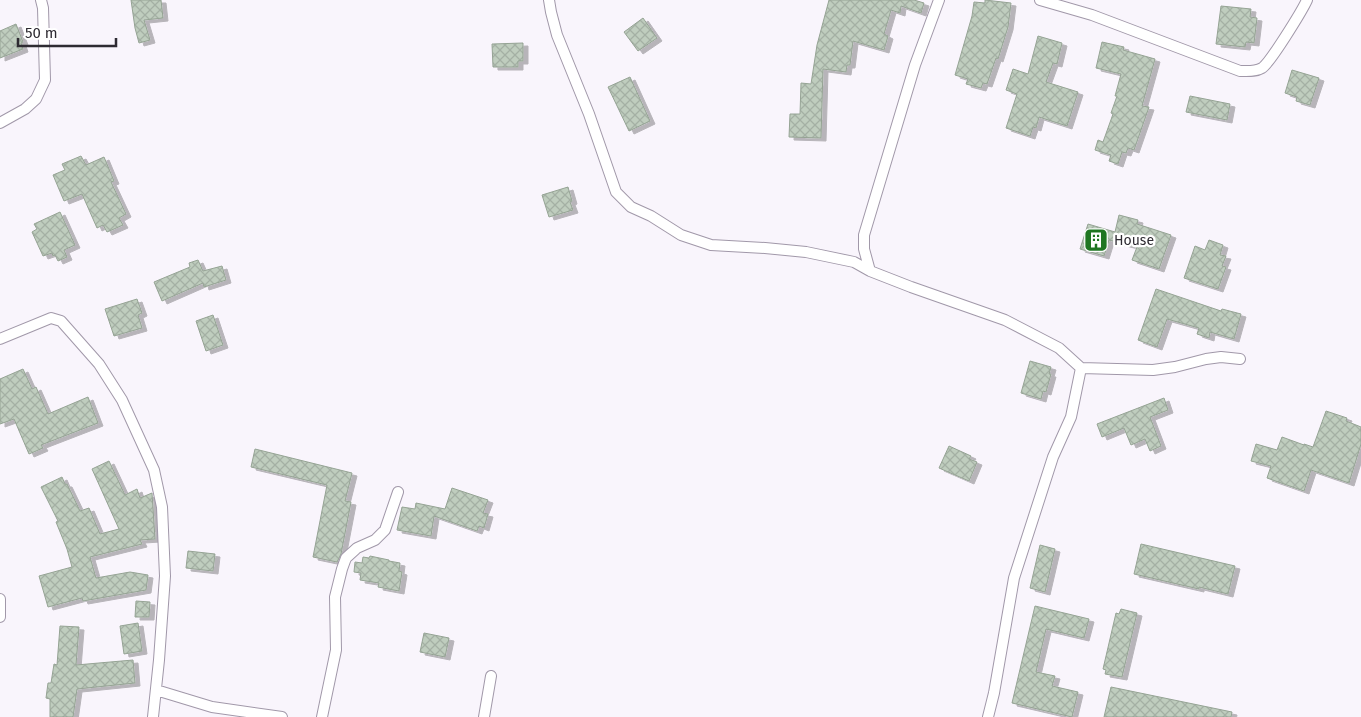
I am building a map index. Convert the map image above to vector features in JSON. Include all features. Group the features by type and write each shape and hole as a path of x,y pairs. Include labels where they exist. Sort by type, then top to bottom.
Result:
{"street":[{"path":"0,123 25,109 36,99 45,80 43,8 41,0"},
{"path":"549,0 550,12 557,35 589,114 616,192 631,207 651,216 681,235 711,245 806,252 854,262 870,271 911,287 1005,320 1059,348 1081,368 1153,370 1221,357 1240,358"},
{"path":"870,271 864,249 864,235 915,65 939,0"},
{"path":"1040,0 1092,15 1240,71 1253,72 1264,67 1302,11 1307,0"},
{"path":"0,339 51,318 62,321 99,364 122,400 154,470 162,507 165,576 153,717"},
{"path":"988,717 1014,578 1052,457 1071,417 1081,368"},
{"path":"322,717 336,650 335,597 342,568 346,558 357,548 375,540 385,530 398,492"},
{"path":"0,599 0,617"},
{"path":"484,717 491,676"},
{"path":"156,690 212,707 282,717"}],"building":[{"path":"131,0 161,0 163,18 144,20 150,40 139,43"},
{"path":"829,0 914,0 924,3 921,13 901,6 900,13 891,10 884,34 888,36 884,50 853,41 850,65 847,65 846,72 823,69 821,138 789,137 790,114 800,114 801,83 811,84 817,45"},
{"path":"985,0 1011,3 1008,27 998,59 996,58 987,84 983,83 981,88 966,84 968,79 955,75 972,16 974,2 985,3"},
{"path":"1221,6 1251,9 1250,17 1257,18 1254,43 1246,42 1245,47 1216,44"},
{"path":"643,18 657,38 638,51 624,32"},
{"path":"16,24 23,42 21,43 23,49 0,58 0,31"},
{"path":"1038,36 1062,43 1057,64 1053,63 1046,82 1078,92 1067,126 1039,117 1036,128 1033,127 1030,136 1006,128 1017,94 1006,90 1013,69 1028,74"},
{"path":"1102,42 1124,47 1123,50 1155,59 1142,106 1149,107 1134,150 1128,148 1126,153 1122,152 1118,164 1109,161 1111,155 1095,150 1098,140 1103,142 1113,114 1111,113 1117,96 1115,96 1121,74 1096,68"},
{"path":"523,43 523,61 518,61 518,67 493,67 492,44"},
{"path":"1292,70 1319,78 1310,105 1296,101 1297,97 1285,93"},
{"path":"630,77 650,121 629,131 608,87"},
{"path":"1190,96 1230,104 1227,120 1186,112"},
{"path":"81,156 86,165 104,157 114,181 111,182 126,214 119,218 123,225 107,232 103,225 97,228 82,194 64,201 53,175 65,170 62,164"},
{"path":"568,187 573,210 549,217 542,195"},
{"path":"60,212 75,245 64,250 67,257 58,261 52,253 43,256 32,232 37,229 34,224"},
{"path":"1119,215 1138,220 1137,224 1171,235 1159,269 1132,260 1137,247 1109,240 1104,256 1080,249 1088,224 1115,232"},
{"path":"1209,240 1223,245 1220,255 1226,256 1222,266 1226,267 1218,289 1184,278 1195,246 1205,250"},
{"path":"198,260 203,271 222,266 226,280 204,287 203,283 162,301 154,282 190,267 189,263"},
{"path":"1156,289 1221,311 1222,309 1241,314 1234,339 1210,332 1209,338 1197,334 1199,328 1167,319 1157,347 1138,340"},
{"path":"137,299 142,313 138,315 142,328 114,336 105,309"},
{"path":"213,315 223,345 206,351 196,321"},
{"path":"1030,361 1051,367 1046,392 1043,391 1041,399 1021,393"},
{"path":"23,369 32,389 36,387 48,414 88,397 98,423 41,445 43,448 29,454 14,419 0,424 0,379"},
{"path":"1164,398 1168,410 1150,417 1161,446 1150,451 1145,439 1131,445 1124,428 1102,437 1097,424"},
{"path":"1326,411 1347,418 1346,421 1361,427 1361,444 1349,483 1311,470 1304,491 1267,478 1271,466 1251,461 1256,444 1277,450 1282,437 1313,447"},
{"path":"949,446 971,456 969,459 977,462 969,481 939,468"},
{"path":"255,449 352,473 345,501 351,502 341,554 337,562 313,557 327,485 251,467"},
{"path":"109,461 125,495 137,489 140,498 152,493 155,539 140,540 142,544 90,557 96,578 130,572 148,575 146,590 83,601 82,598 48,607 39,576 72,567 56,522 58,521 41,487 62,477 80,511 89,508 100,534 119,529 92,469"},
{"path":"452,488 488,500 483,513 488,514 484,528 479,526 477,531 434,516 431,536 397,530 402,507 415,509 416,503 445,509"},
{"path":"1141,544 1235,566 1228,594 1134,574"},
{"path":"1040,545 1055,549 1045,592 1030,588"},
{"path":"188,551 215,554 213,571 186,568"},
{"path":"370,556 400,563 399,571 402,572 399,591 378,587 379,583 360,580 361,573 354,572 355,562 362,563 363,557 369,558"},
{"path":"136,601 150,602 149,617 135,617"},
{"path":"1035,606 1089,619 1084,638 1046,629 1036,672 1055,676 1052,686 1078,692 1072,717 1012,703"},
{"path":"1121,609 1137,613 1122,677 1105,674 1106,670 1103,669 1116,613 1119,614"},
{"path":"138,623 142,651 124,654 120,626"},
{"path":"60,626 79,627 76,665 133,660 135,683 77,689 73,717 50,717 50,699 46,698 54,664 57,665"},
{"path":"424,633 449,638 445,657 420,652"},
{"path":"1111,687 1232,712 1231,717 1104,717"}],"place":[{"name":"House","path":"1096,240"}]}
